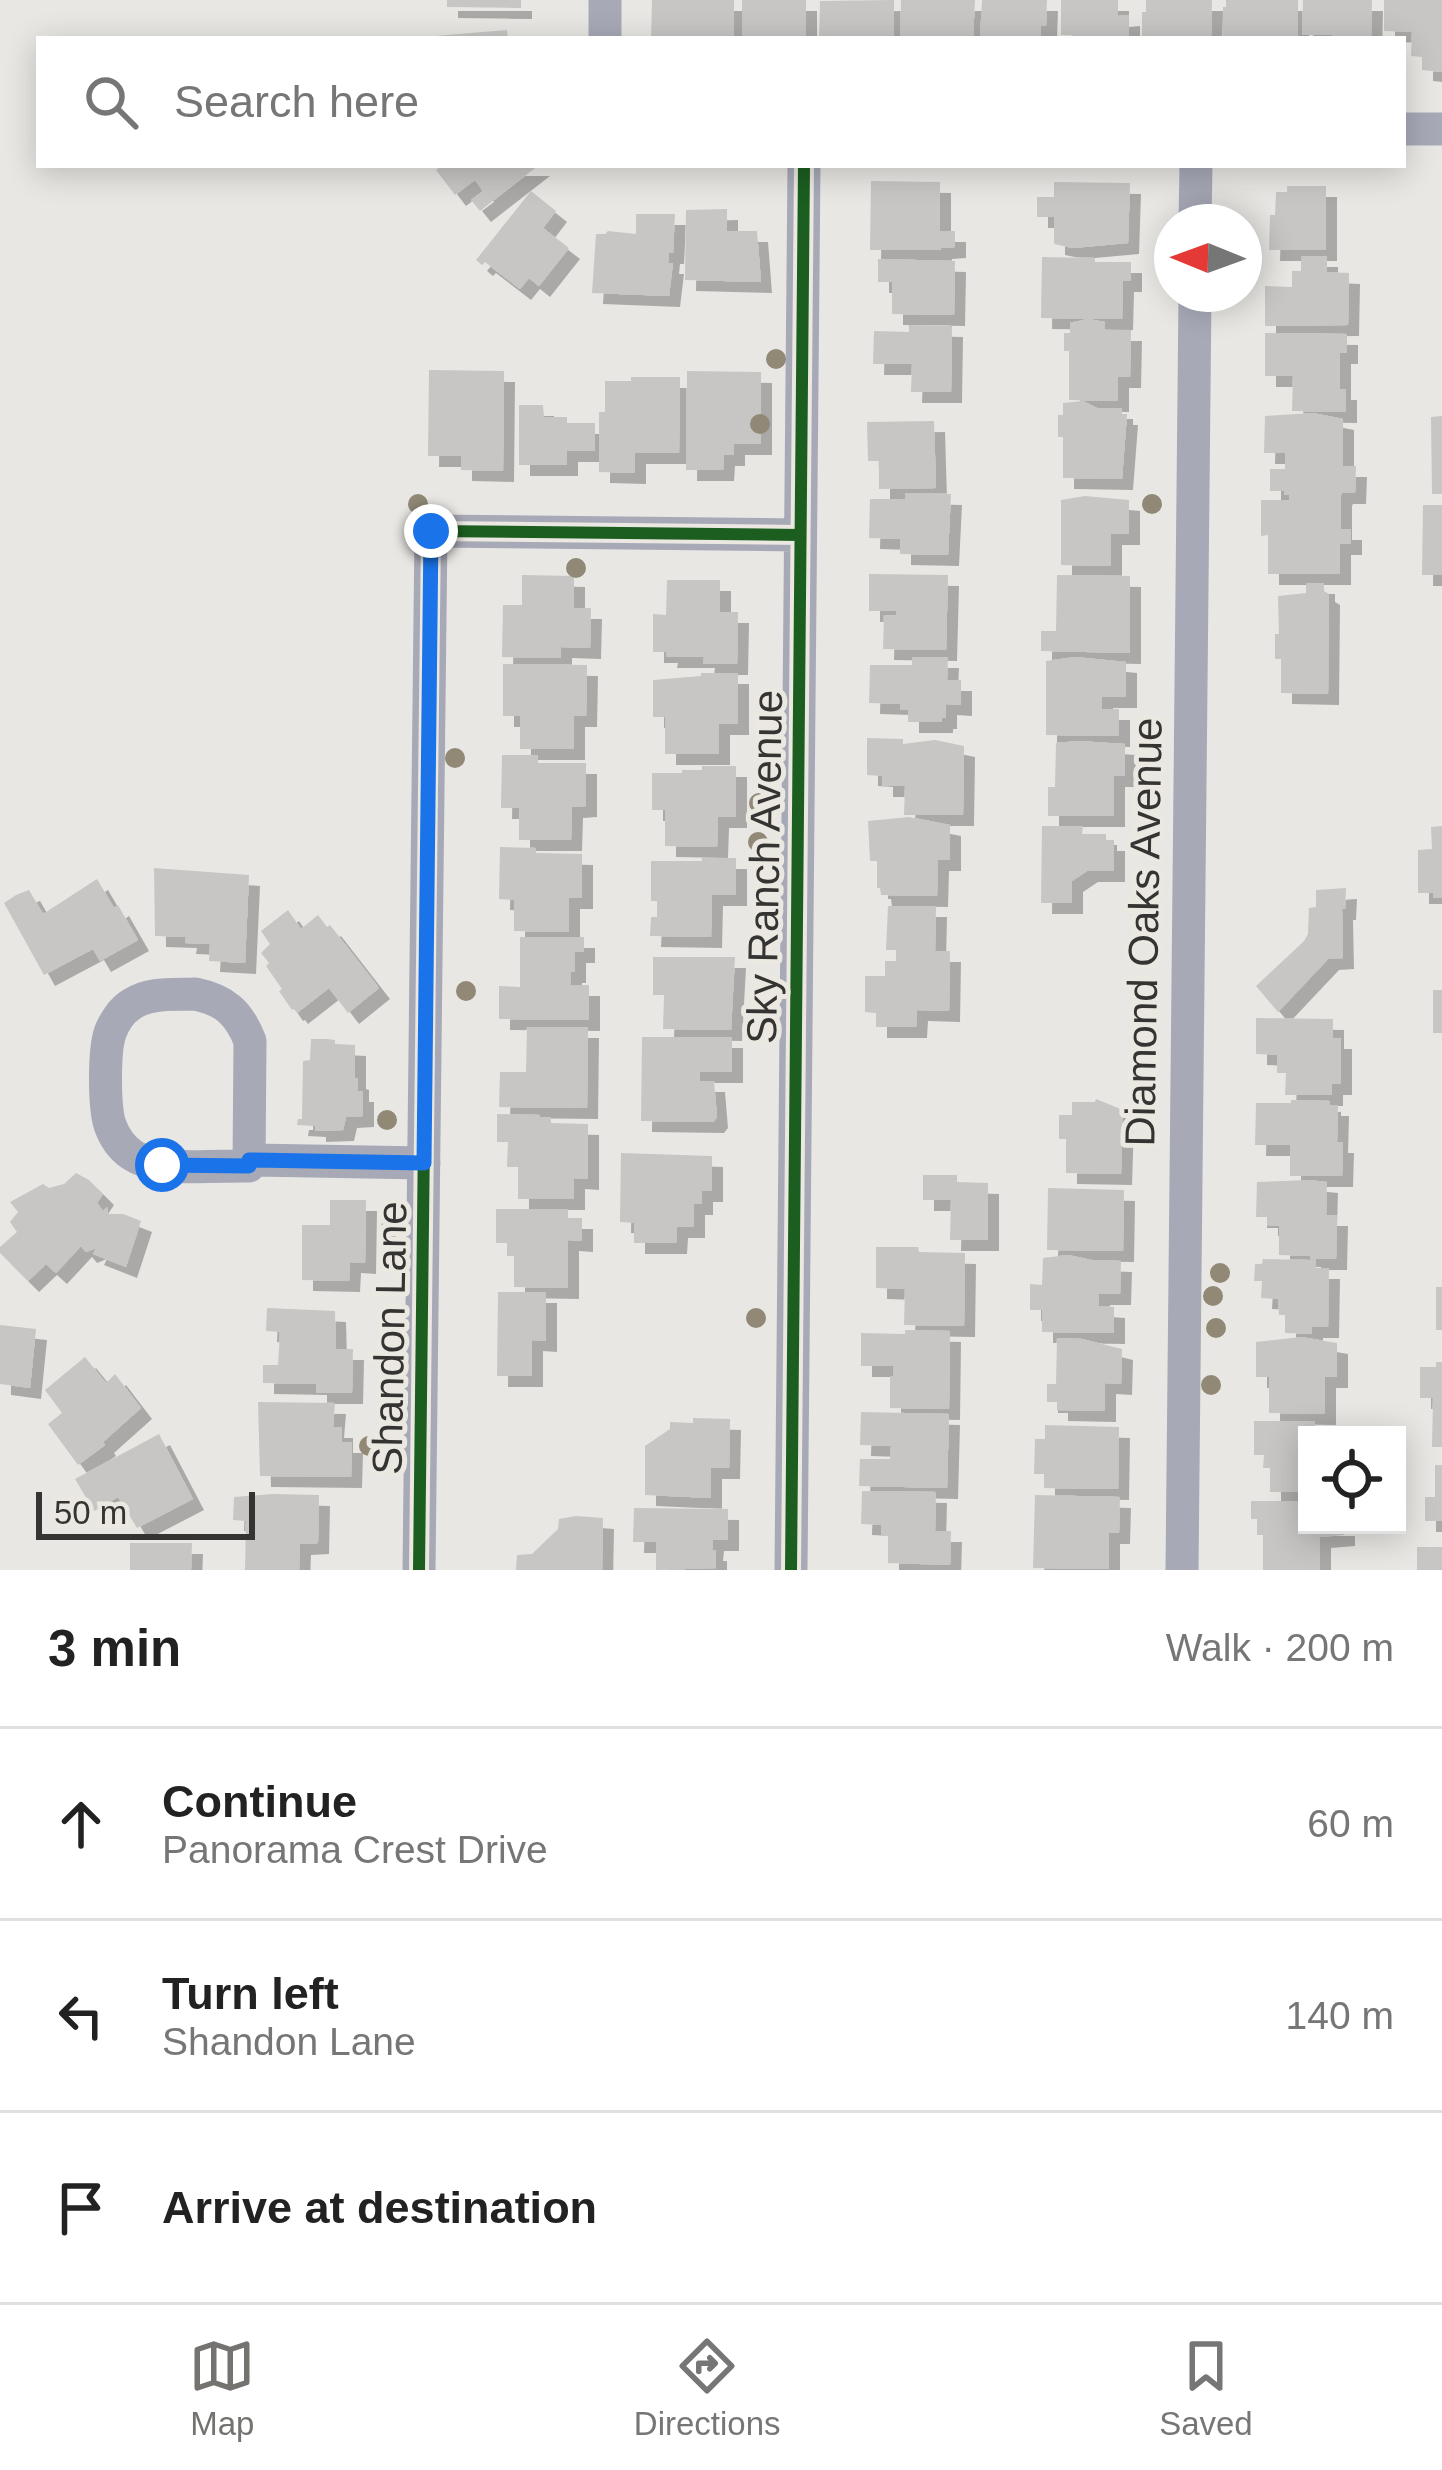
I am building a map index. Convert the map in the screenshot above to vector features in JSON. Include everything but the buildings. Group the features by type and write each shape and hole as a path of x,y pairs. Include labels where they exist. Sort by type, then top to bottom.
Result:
{"street":[{"path":"605,0 605,36"},
{"path":"1406,129 1442,129"},
{"name":"Sky Ranch Avenue","path":"791,1570 804,168"},
{"path":"1196,168 1196,204"},
{"name":"Diamond Oaks Avenue","path":"1182,1570 1195,312"},
{"name":"Shandon Lane","path":"419,1570 431,531 800,535"},
{"path":"195,994 230,1007 243,1022 250,1041 249,1160 249,1166 162,1165 129,1153 116,1138 107,1119 107,1050 110,1031 132,1004 152,995 195,994"},
{"path":"249,1160 424,1163"}],"cycle path":[{"path":"791,1570 804,168"},
{"path":"419,1570 431,531 800,535"}],"route":[{"path":"162,1165 249,1166 249,1160 424,1163 431,531"}]}
